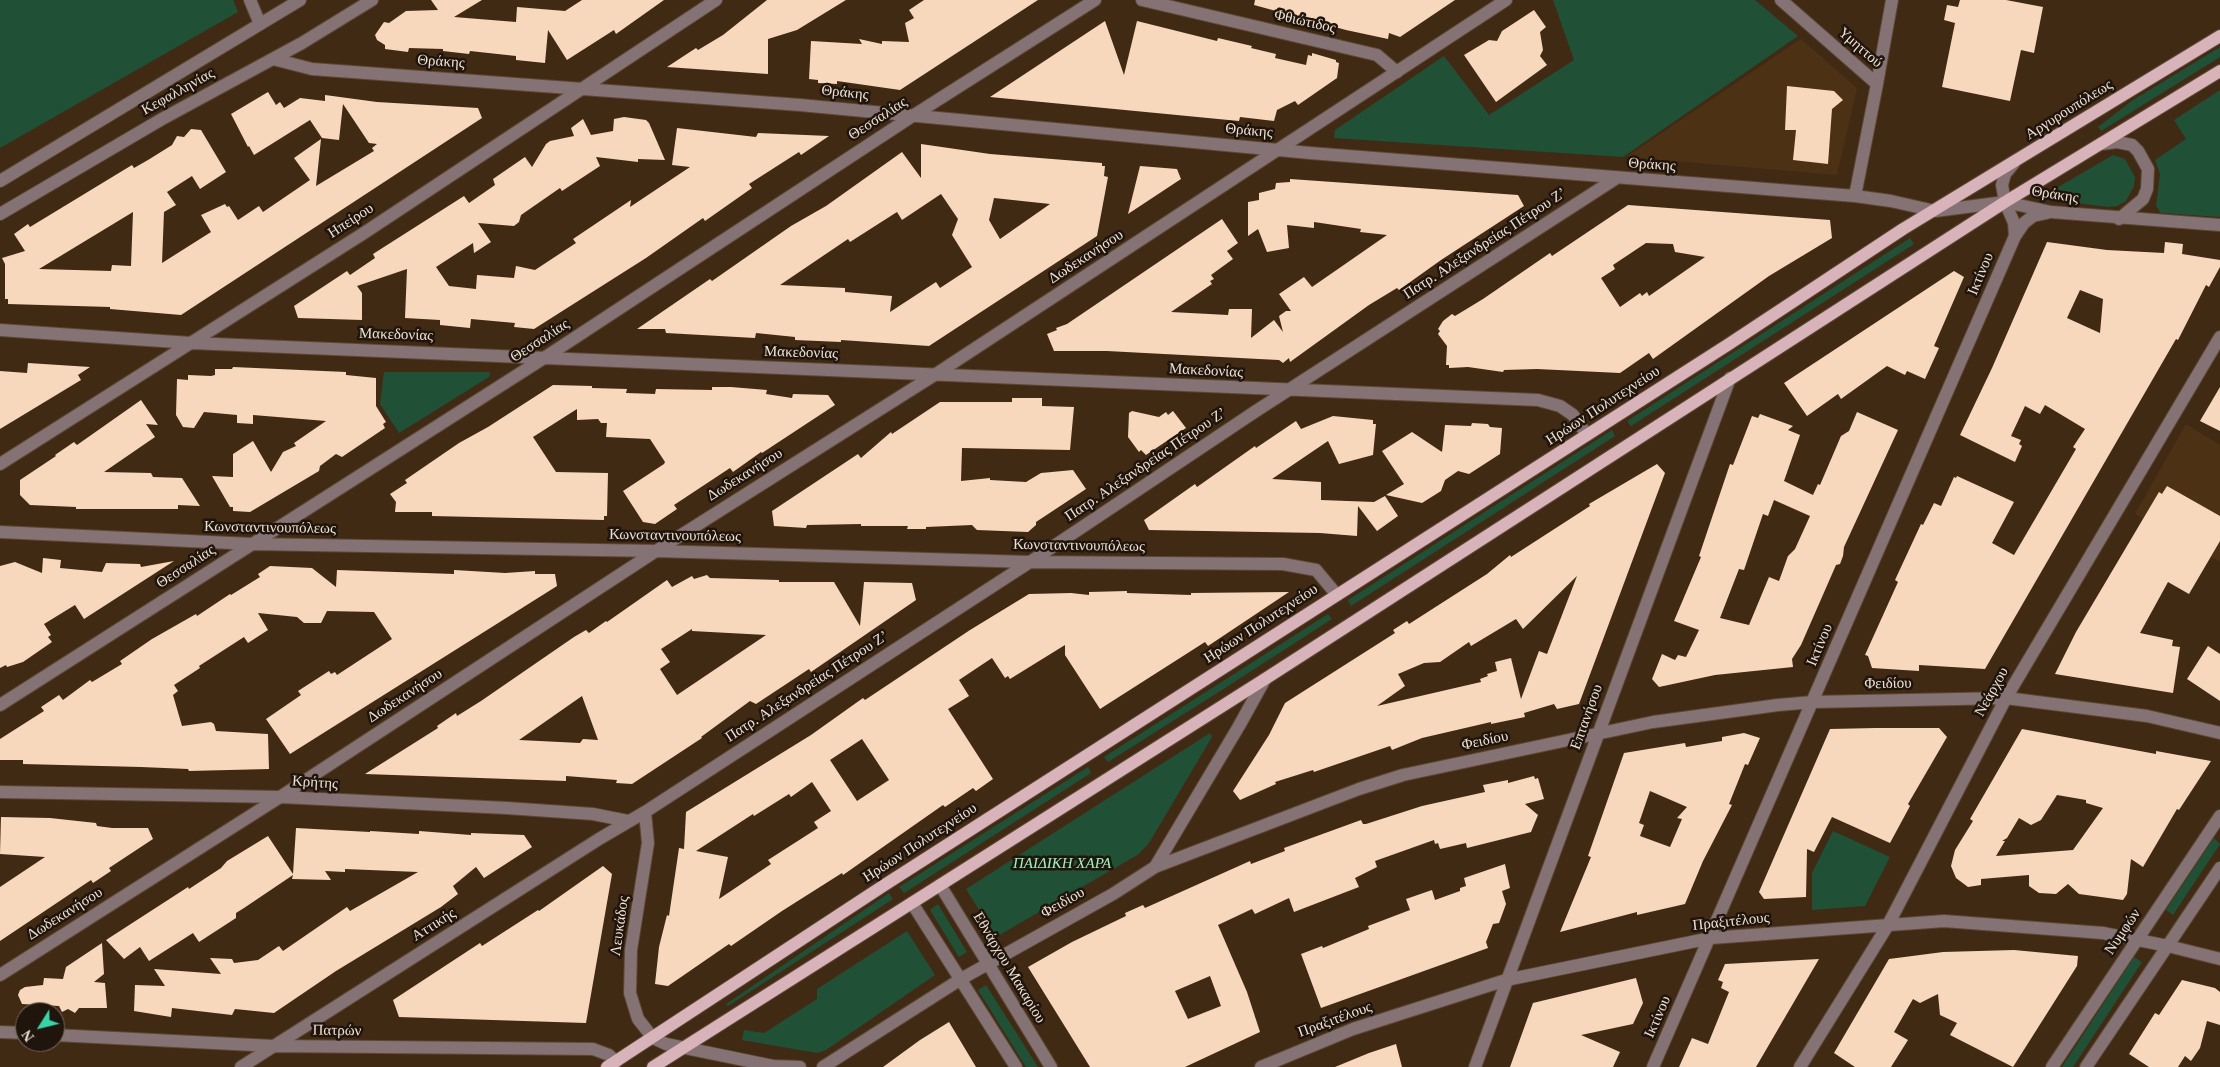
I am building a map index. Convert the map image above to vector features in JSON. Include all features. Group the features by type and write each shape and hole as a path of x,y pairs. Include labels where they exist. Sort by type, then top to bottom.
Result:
{"main road":[{"name":"Αργυρουπόλεως","path":"1935,211 2220,36"},
{"path":"653,1067 1265,679 2004,202 2220,71"},
{"name":"Ηρώων Πολυτεχνείου","path":"612,1064 886,884 1587,435 1903,229 1935,211"}],"street":[{"path":"250,0 260,24"},
{"name":"Κεφαλληνίας","path":"0,181 300,0"},
{"name":"Κεφαλληνίας","path":"0,214 162,119 273,59 372,0"},
{"name":"Ηπείρου","path":"0,464 364,233 716,0"},
{"name":"Θεσσαλίας","path":"0,705 544,358 911,116 1095,0"},
{"name":"Φθιώτιδος","path":"1142,0 1377,55 1397,72"},
{"name":"Δωδεκανήσου","path":"0,975 280,797 656,551 936,374 1506,0"},
{"name":"Υμηττού","path":"1781,0 1877,84 1855,196"},
{"path":"1877,84 1892,0"},
{"name":"Θράκης","path":"273,59 312,69 800,105 1280,150 1855,196 1891,201 1935,211 2004,202 2051,212 2119,219 2220,225"},
{"path":"2101,144 2117,142 2132,145 2138,151 2148,169 2147,189 2143,199 2129,213 2119,219"},
{"path":"2014,163 2005,174 2002,185 2004,202 2014,223 2014,236"},
{"name":"Πατρ. Αλεξανδρείας Πέτρου Ζ’","path":"645,812 1030,562 1287,391 1616,178"},
{"name":"Ικτίνου","path":"1654,1067 2014,236 2024,223 2033,216 2051,212"},
{"name":"Μακεδονίας","path":"0,330 191,343 936,374 1287,391 1538,400 1560,406 1573,415 1587,435"},
{"name":"Νεάρχου","path":"1800,1067 1888,925 2006,698 2220,337"},
{"name":"Επτανήσου","path":"1475,1067 1730,378"},
{"name":"Κωνσταντινουπόλεως","path":"0,532 252,544 656,551 1030,562 1283,564 1316,570 1338,595"},
{"path":"1155,867 1265,679"},
{"name":"Φειδίου","path":"823,1067 961,979 1114,894 1155,867 1359,789 1403,775 1653,722 1813,702 2006,698 2147,716 2220,733"},
{"name":"Κρήτης","path":"0,792 280,797 593,814 628,821"},
{"name":"Αττικής","path":"241,1067 645,812"},
{"name":"Λευκάδος","path":"645,812 648,843 632,950 630,992 638,1019 653,1038"},
{"name":"Νυμφών","path":"2052,1067 2220,816"},
{"path":"2086,1067 2220,868"},
{"name":"Εθνάρχου Μακαρίου","path":"940,885 1051,1067"},
{"path":"912,903 1016,1067"},
{"name":"Πραξιτέλους","path":"1260,1067 1353,1029 1506,980 1710,938 1944,921 2038,927 2138,939 2220,960"},
{"path":"0,1032 15,1033"},
{"name":"Πατρών","path":"65,1036 273,1046 593,1049 609,1054 612,1064"},
{"path":"653,1038 666,1044 773,1066 800,1067"}],"shaded area":[{"path":"1801,39 1857,88 1837,175 1626,157"},
{"path":"2186,424 2220,445 2220,562 2135,514"}],"green space":[{"path":"0,0 233,0 238,12 0,148"},
{"path":"1553,0 1755,0 1798,36 1623,157 1334,138 1335,130 1444,56 1489,115 1574,60"},
{"path":"2220,47 2220,57 2101,131 2098,127 2133,100"},
{"path":"2220,90 2220,217 2161,213 2156,206 2160,174 2155,160 2186,139 2174,120"},
{"path":"2113,155 2125,159 2135,177 2134,186 2126,201 2117,206 2109,207 2059,201 2054,197 2053,190"},
{"path":"1910,238 1914,244 1631,426 1627,421"},
{"path":"384,372 489,372 490,374 489,377 399,433 380,404"},
{"path":"1612,430 1615,436 1351,606 1348,600"},
{"path":"1328,614 1332,619 1225,688 1108,762 1104,757"},
{"name":"ΠΑΙΔΙΚΗ ΧΑΡΑ","path":"1210,733 1212,737 1149,843 1139,854 996,937 966,889"},
{"path":"1088,767 1091,773 904,893 899,887"},
{"path":"1833,831 1890,857 1865,906 1812,910 1812,873"},
{"path":"2214,838 2220,844 2173,915 2166,910"},
{"path":"889,893 893,899 728,1006 726,1004"},
{"path":"938,904 967,952 959,957 930,910"},
{"path":"907,931 935,975 826,1050 817,1053 742,1040 744,1030 764,1033 817,999 817,989"},
{"path":"2134,957 2142,962 2073,1067 2062,1067"},
{"path":"986,985 1038,1067 1026,1067 978,990"}],"building":[{"path":"431,0 482,0 454,17 516,22 517,7 565,11 582,0 664,0 616,34 614,30 567,60 548,30 545,63 516,60 516,56 470,51 469,54 443,51 443,49 409,48 408,52 385,49 385,45 377,40 375,35 384,22 389,23 406,11 438,10"},
{"path":"767,0 846,0 797,30 768,39 768,74 667,67 696,48 698,50 723,35"},
{"path":"924,0 1038,0 900,90 837,81 837,84 818,83 818,80 809,79 811,41 862,44 859,39 882,44 882,41 909,42 905,23 914,18 909,10"},
{"path":"1255,0 1455,0 1400,37 1389,33 1388,39 1346,30 1254,5"},
{"path":"1960,0 2006,0 2043,7 2034,53 2021,50 2010,101 1942,87 1955,23 1944,20 1947,5 1958,7"},
{"path":"1534,10 1546,27 1540,32 1543,50 1540,56 1547,65 1496,102 1464,55 1489,40 1497,41 1502,31"},
{"path":"1105,21 1124,75 1137,21 1217,41 1218,38 1252,46 1251,48 1276,54 1275,58 1306,65 1308,55 1312,56 1312,53 1336,60 1339,63 1337,78 1298,105 1295,101 1277,110 1274,121 1240,117 1239,121 990,97"},
{"path":"1787,86 1834,91 1843,100 1832,109 1828,164 1793,160 1796,130 1785,130"},
{"path":"268,92 276,105 280,102 284,108 300,98 325,101 325,95 377,102 478,108 482,118 181,315 110,309 110,307 8,304 8,299 5,299 5,264 2,258 25,251 14,234 28,224 30,227 132,165 134,168 148,160 172,145 177,136 184,137 191,129 201,130 226,172 200,189 192,176 167,192 176,205 164,212 162,263 211,232 201,215 225,204 227,207 229,206 238,220 259,206 263,212 310,180 294,158 321,139 316,186 374,151 372,148 377,144 369,143 343,104 339,140 322,138 310,120 254,155 231,114","holes":["133,212 131,266 112,265 111,271 39,269"]},
{"path":"624,117 646,120 649,123 665,160 638,159 638,162 596,157 600,166 562,191 560,188 521,215 519,222 514,226 478,223 491,242 474,253 473,243 436,267 449,286 476,289 477,275 514,278 516,266 535,270 576,243 573,239 631,200 630,207 690,167 672,165 677,128 756,137 758,133 829,136 801,155 799,152 749,184 752,188 705,221 703,218 646,258 534,329 514,327 515,323 471,319 470,328 440,325 440,320 405,318 407,269 357,286 362,293 362,320 298,318 294,306 347,271 350,275 375,258 373,254 464,196 469,203 495,185 493,179 525,157 532,167 546,144 550,141 574,136 571,128 583,119 591,135 613,131 614,119"},
{"path":"921,144 990,154 1102,163 1102,166 1105,166 1104,176 1108,177 1097,236 929,346 841,340 841,342 795,340 795,337 756,333 755,338 666,333 665,329 637,329 710,279 712,281 791,226 826,206 902,152 921,178","holes":["941,194 958,219 952,235 972,267 940,288 936,282 890,312 892,296 845,292 845,288 780,285 848,239 850,242 897,212 902,220","994,198 1050,204 1000,239 989,220"]},
{"path":"1140,166 1177,169 1181,179 1128,214"},
{"path":"1290,179 1518,195 1524,206 1399,290 1397,288 1369,305 1290,362 1289,358 1283,363 1279,360 1107,351 1054,351 1047,334 1067,324 1222,219 1238,243 1227,251 1233,259 1211,275 1214,279 1210,281 1212,284 1171,312 1228,315 1229,309 1252,309 1251,338 1274,320 1283,332 1279,316 1286,311 1291,311 1279,294 1304,277 1312,287 1387,235 1360,232 1361,229 1314,222 1314,228 1287,225 1289,248 1267,252 1258,229 1248,236 1248,202 1259,200 1259,193 1275,189 1276,183 1290,182"},
{"path":"1628,205 1830,220 1832,238 1769,276 1653,359 1649,353 1620,373 1537,369 1504,370 1503,372 1468,367 1449,368 1449,365 1446,365 1447,346 1438,334 1440,331 1438,329 1443,321 1452,314 1455,316 1483,299 1550,253 1552,256","holes":["1646,243 1673,244 1675,252 1705,257 1649,296 1647,292 1642,296 1640,293 1620,307 1601,278 1615,269 1613,265"]},
{"path":"2047,242 2107,250 2164,253 2165,242 2183,244 2182,254 2220,260 2220,267 2209,287 2206,285 2178,340 2176,339 1985,669 1919,665 1919,671 1872,668 1868,656 1865,655 1898,582 1895,580 1921,524 1923,525 1934,503 1941,506 1954,477 1956,478 1957,476 2014,502 1992,543 2014,555 2076,449 2073,447 2085,429 2045,405 2040,414 2025,406 2011,436 2021,440 2019,444 2022,446 2015,462 1960,435 1992,368","holes":["2080,290 2103,299 2100,333 2067,318"]},
{"path":"1954,271 1964,277 1934,346 1939,348 1925,379 1907,371 1905,375 1887,366 1841,399 1838,394 1807,416 1784,383"},
{"path":"28,363 90,367 78,375 81,380 0,429 0,371 27,373"},
{"path":"233,367 346,372 346,375 376,378 376,406 386,422 383,424 385,428 342,457 336,454 320,466 319,471 250,512 233,511 233,507 230,507 212,476 233,477 233,454 253,441 271,472 283,452 296,446 294,443 326,421 253,415 253,424 237,423 237,415 204,412 194,428 183,427 176,415 177,379 188,380 188,375 211,376 215,375 215,369 232,369"},
{"path":"553,385 627,389 626,393 655,394 656,389 712,390 712,387 731,387 767,390 766,394 792,398 793,394 828,395 835,405 733,472 730,468 674,505 677,509 655,524 643,522 623,491 664,464 665,462 650,439 606,437 607,423 601,423 598,419 577,420 577,409 533,437 556,472 608,473 607,516 604,516 604,520 432,516 432,512 395,512 396,502 390,494 407,483 405,480 459,443 488,427"},
{"path":"2220,387 2220,431 2200,421"},
{"path":"1012,398 1042,398 1042,406 1074,407 1070,450 962,448 961,481 990,478 990,480 1026,482 1041,473 1073,470 1086,489 1036,522 1036,525 1028,532 977,530 972,525 926,527 926,529 907,529 908,526 861,526 861,524 807,525 806,528 774,526 772,511 858,454 861,458 891,432 892,434 940,402 1012,402"},
{"path":"141,400 158,425 146,424 155,437 104,472 151,473 153,477 182,478 200,506 178,505 178,509 76,509 76,507 30,505 20,495 20,480 74,442 77,445"},
{"path":"1132,411 1159,417 1166,412 1168,415 1173,411 1186,428 1146,455 1141,450 1139,452 1128,437 1129,413"},
{"path":"1857,412 1898,430 1844,547 1840,564 1836,565 1801,645 1792,659 1793,667 1715,675 1659,687 1652,679 1662,654 1675,660 1678,655 1686,657 1699,630 1674,621 1701,557 1699,556 1730,464 1733,465 1752,416 1758,418 1760,414 1793,426 1788,430 1800,435 1784,481 1813,495 1818,484 1820,485 1841,436 1849,431","holes":["1774,500 1810,516 1795,549 1788,556 1779,581 1769,577 1749,625 1720,618 1739,569 1744,570 1763,514 1768,516"]},
{"path":"1333,416 1373,420 1373,424 1376,424 1373,455 1339,464 1328,441 1272,479 1321,482 1321,500 1374,502 1385,496 1398,516 1377,531 1358,506 1357,536 1320,533 1149,530 1144,520 1195,484 1197,487 1255,446 1256,448 1296,421 1301,429"},
{"path":"1472,423 1488,424 1490,427 1502,428 1500,454 1469,474 1458,471 1445,480 1441,491 1422,503 1386,495 1404,484 1382,451 1412,432 1442,452 1445,425 1471,426"},
{"path":"1657,464 1665,473 1579,704 1557,709 1554,704 1524,713 1525,717 1491,724 1491,722 1422,738 1392,750 1390,746 1314,772 1313,770 1275,782 1276,784 1240,800 1233,791 1269,735 1285,703 1395,633 1393,630 1407,621 1409,624 1487,574 1510,555 1511,557 1590,506 1589,504","holes":["1577,576 1547,654 1539,651 1521,699 1511,658 1495,662 1497,671 1487,674 1488,676 1480,679 1481,682 1377,706 1405,686 1398,674 1424,663 1440,662 1469,642 1471,646 1516,619 1523,629"]},
{"path":"2167,486 2220,516 2220,541 2189,594 2168,582 2140,633 2173,640 2172,646 2180,647 2173,693 2055,674 2076,632 2159,492 2162,494"},
{"path":"43,558 61,560 60,568 102,572 106,563 140,564 141,567 174,561 84,619 75,605 44,624 51,635 48,637 52,642 23,662 0,668 0,566 15,562 42,573"},
{"path":"270,566 312,568 336,587 337,570 454,574 454,570 505,573 535,571 535,574 555,574 557,586 290,754 266,719 301,695 298,691 329,671 331,674 335,672 337,675 392,639 374,612 327,611 321,623 304,623 297,617 258,613 268,630 248,643 244,637 199,666 200,668 174,685 178,691 173,695 182,726 211,722 214,724 216,731 268,734 269,769 189,771 188,769 141,767 23,764 23,760 0,760 0,739 44,711 41,707 59,695 63,700 90,680 92,682 122,664 120,661 152,639 196,614 197,616 231,595 260,577 258,574"},
{"path":"707,575 710,578 779,580 779,582 834,582 860,626 864,582 912,583 916,600 811,672 809,669 756,704 750,701 702,738 632,784 616,783 617,780 566,776 566,781 365,774 438,728 437,726 456,713 457,716 481,701 574,637 586,630 589,633 607,622 667,580 672,587 692,576 694,579","holes":["692,629 692,631 766,635 677,695 660,669 670,662 661,649","582,696 598,740 583,739 580,743 519,740"]},
{"path":"1127,591 1127,593 1191,595 1191,593 1289,592 1208,646 1205,642 1100,709 1065,655 1065,645 1010,679 1008,676 1005,678 992,658 959,680 969,696 948,709 993,779 976,791 973,788 945,807 943,805 843,875 842,873 782,911 731,946 729,944 668,986 655,984 659,947 667,915 669,916 679,848 684,849 686,812 811,735 863,698 865,700 970,630 1029,594 1071,593 1089,595 1089,592","holes":["862,739 889,780 857,801 830,760","812,782 831,811 814,822 818,828 768,860 771,864 719,899 728,857 696,851 753,814 754,816 789,794 791,797"]},
{"path":"2208,646 2220,654 2220,701 2187,679"},
{"path":"1939,728 1947,737 1908,804 1910,806 1890,843 1832,817 1814,852 1807,849 1806,897 1764,899 1759,892 1830,729"},
{"path":"2022,729 2156,754 2156,751 2211,761 2179,810 2177,809 2143,867 2131,859 2127,894 2123,900 2079,894 2068,884 2056,894 2039,893 2029,886 2029,875 1981,879 1981,885 1968,887 1956,878 1951,866 1955,850 1973,821 1970,819","holes":["2057,795 2086,800 2086,803 2103,808 2073,850 1996,856 2005,841 2002,841 2007,838 2019,818 2031,825 2041,820"]},
{"path":"1744,733 1760,738 1748,765 1745,764 1729,804 1732,805 1703,861 1685,904 1637,915 1637,912 1560,932 1591,857 1588,856 1624,753 1685,743 1686,747 1722,741 1722,737","holes":["1650,791 1687,807 1677,818 1682,819 1670,847 1640,836 1644,825 1639,823"]},
{"path":"1534,776 1535,779 1538,778 1544,799 1525,804 1538,815 1531,832 1467,848 1466,843 1440,849 1438,843 1435,844 1434,840 1375,861 1377,867 1355,878 1359,887 1294,912 1289,898 1255,914 1252,909 1218,925 1247,992 1260,1032 1185,1067 1090,1067 1028,967 1072,942 1126,916 1125,913 1143,905 1145,908 1250,861 1251,864 1285,851 1284,848 1361,820 1363,824 1366,824 1422,806 1485,792 1483,785 1508,780 1508,783","holes":["1210,976 1221,1006 1188,1019 1175,991"]},
{"path":"1,817 50,818 96,823 97,826 112,828 148,828 153,839 109,868 111,871 93,883 91,880 0,941 0,887 45,857 0,854"},
{"path":"296,828 419,834 419,831 471,835 471,833 524,835 532,847 484,878 476,867 453,886 458,894 441,907 336,971 274,1013 235,1009 232,1015 172,1008 171,1017 134,1011 135,985 165,986 154,969 221,974 210,958 232,959 234,963 258,960 279,946 283,951 347,907 350,911 418,872 345,869 345,872 325,871 331,880 292,879 293,875 236,913 236,918 199,942 193,933 149,961 140,947 124,959 106,940 188,887 189,889 221,868 227,861 268,836 293,874"},
{"path":"1505,864 1510,888 1502,891 1506,904 1499,923 1493,924 1486,942 1488,948 1321,1008 1301,954 1322,946 1323,948 1369,929 1368,926 1410,910 1406,899 1432,890 1435,900 1460,891 1460,888 1466,886 1464,878"},
{"path":"603,866 612,874 586,1023 399,1017 393,1000 480,943 482,946 539,911"},
{"path":"102,943 104,974 94,982 105,983 107,1008 79,1008 75,1013 68,1009 65,1010 65,1002 21,1002 18,995 20,990 25,987 43,985 44,978 63,979 66,967"},
{"path":"2014,950 2078,956 2077,966 2013,1067 1950,1035 1957,1023 1940,1015 1938,994 1920,1003 1913,999 1894,1032 1908,1040 1891,1067 1855,1067 1834,1053 1889,959 1943,952"},
{"path":"1819,959 1756,1067 1679,1067 1692,1038 1708,1044 1729,992 1721,988 1723,982 1718,980 1725,964"},
{"path":"1636,978 1643,1003 1633,1024 1581,1035 1620,1052 1613,1067 1510,1067 1533,1003"},
{"path":"2182,980 2215,988 2220,992 2220,1025 2207,1021 2200,1048 2191,1061 2185,1056 2178,1067 2149,1067 2129,1054 2155,1013 2159,1015"},
{"path":"949,1022 976,1067 883,1067 920,1040"},
{"path":"1396,1044 1402,1067 1335,1067 1369,1053"}]}
